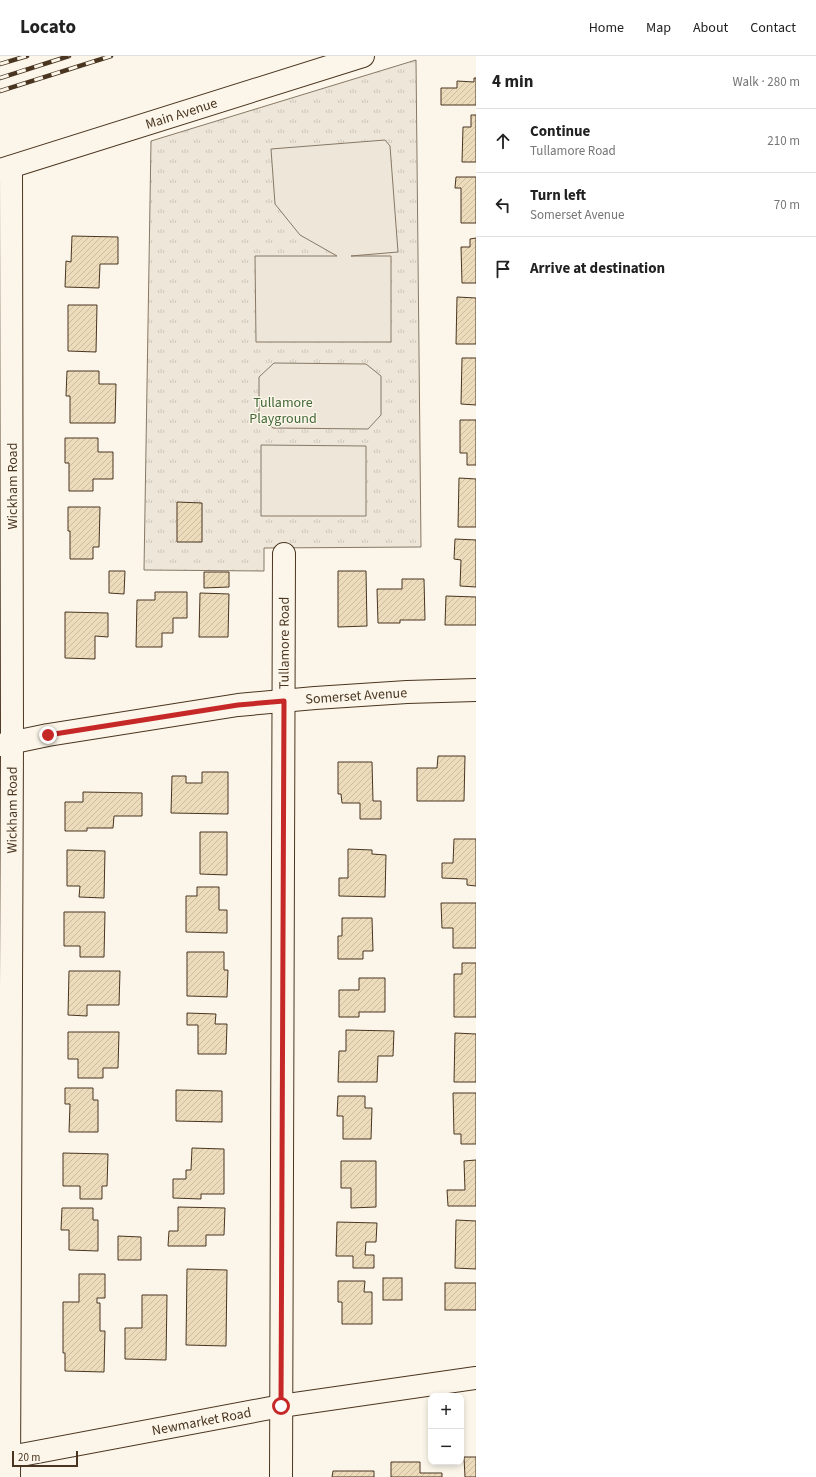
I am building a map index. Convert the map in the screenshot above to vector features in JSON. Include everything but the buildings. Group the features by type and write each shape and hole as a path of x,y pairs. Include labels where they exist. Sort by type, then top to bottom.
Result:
{"street":[{"name":"Main Avenue","path":"5,169 363,56"},
{"name":"Wickham Road","path":"5,169 6,1464"},
{"name":"Tullamore Road","path":"281,1477 284,554"},
{"name":"Somerset Avenue","path":"6,744 48,735 238,705 407,692 476,690"},
{"name":"Newmarket Road","path":"6,1464 281,1406 476,1378"}],"green space":[{"name":"Tullamore Playground","path":"416,60 421,547 264,548 264,571 144,570 151,141"},
{"path":"385,140 390,146 398,252 351,256 391,256 391,342 256,342 255,256 337,256 300,235 275,204 271,149"},
{"path":"274,363 366,364 381,376 381,415 368,429 273,428 259,416 259,377"},
{"path":"261,445 366,446 366,516 261,516"}],"railway":[{"path":"0,64 27,56"},
{"path":"0,78 69,56"},
{"path":"0,91 111,56"}],"route":[{"path":"48,735 238,705 284,701 281,1406"}]}
